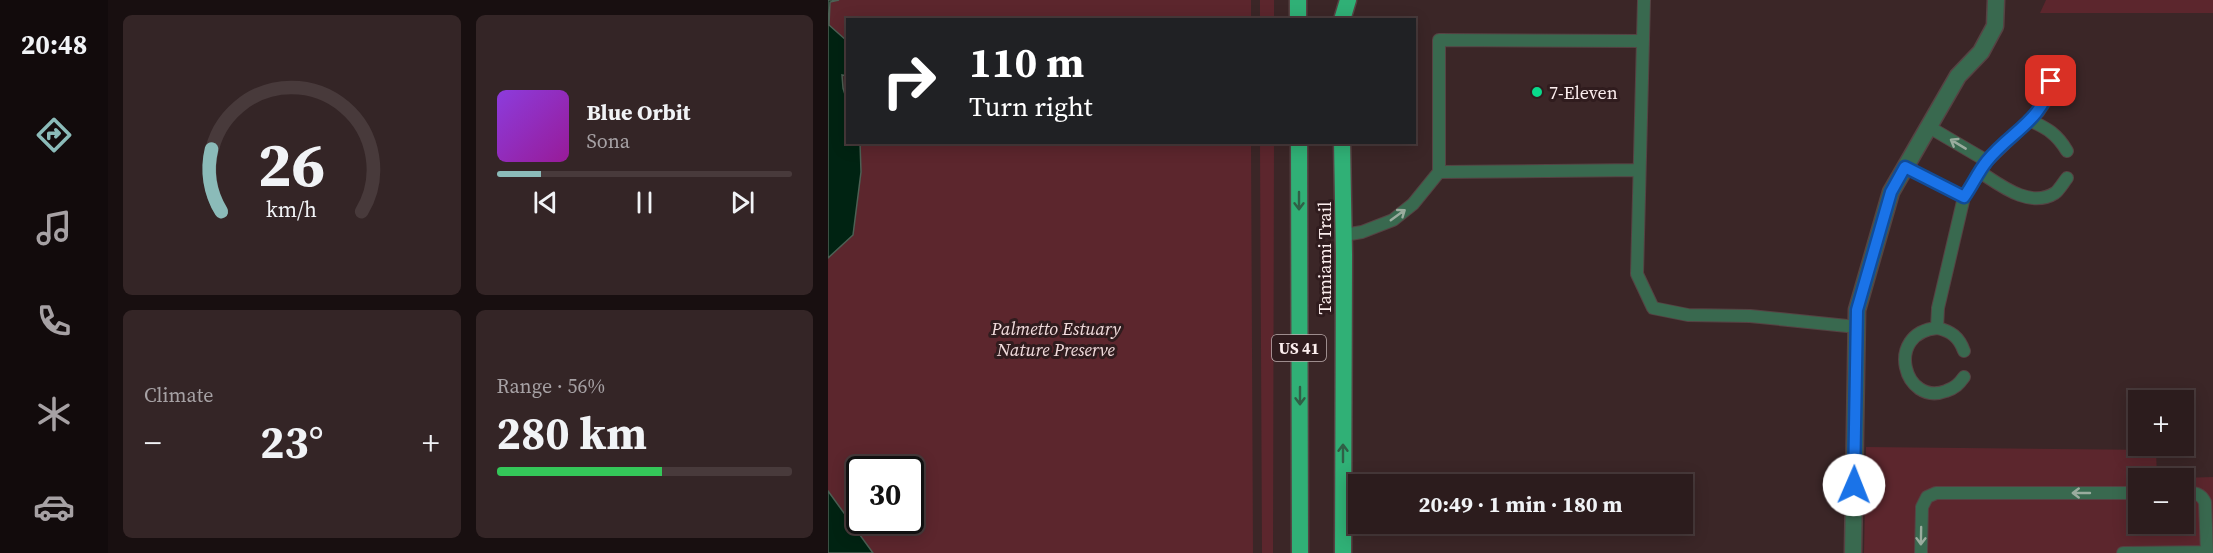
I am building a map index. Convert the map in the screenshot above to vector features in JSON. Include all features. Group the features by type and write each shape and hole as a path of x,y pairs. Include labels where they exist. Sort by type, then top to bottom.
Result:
{"highway":[{"path":"1298,0 1298,18"},
{"path":"1340,0 1341,18"},
{"path":"1342,18 1348,0"},
{"name":"Tamiami Trail","path":"1299,144 1300,553"},
{"name":"Tamiami Trail","path":"1342,144 1343,553"}],"street":[{"path":"1853,553 1857,310 1891,192 1958,76 1981,52 1986,43 1995,26 1996,0"}],"lane":[{"path":"1644,0 1637,274 1653,308 1688,315 1750,316 1857,327"},
{"path":"1344,234 1362,232 1393,220 1413,204 1439,172 1439,40 1642,41"},
{"path":"1937,328 1938,308 1964,197 1984,166 2038,112 2048,97 2054,65"},
{"path":"2030,120 2045,127 2059,138 2067,151"},
{"path":"1929,127 1984,166 2012,193 2036,198 2055,193 2067,178"},
{"path":"1905,167 1964,197"},
{"path":"1439,172 1639,170"},
{"path":"1964,351 1955,335 1937,328 1926,329 1910,342 1905,362 1911,381 1919,388 1930,392 1942,393 1960,384 1964,377"},
{"path":"2123,553 2207,553 2205,502 2194,492"},
{"path":"1921,553 1922,507 1927,497 1936,493 2128,493"}],"green space":[{"path":"838,0 1251,0 1251,18 846,18 846,40 829,25 830,2"},
{"path":"1260,0 1274,0 1274,18 1260,18"},
{"path":"2046,0 2213,0 2213,13 2040,13"},
{"name":"Palmetto Estuary Nature Preserve","path":"860,144 1251,144 1253,553 873,553 859,534 924,534 924,456 846,456 846,516 828,491 828,258 853,235 861,172"},
{"path":"1260,144 1274,144 1273,553 1262,553"},
{"path":"1866,447 2128,450 2128,456 2156,456 2157,468 2128,468 2128,534 2194,534 2194,478 2213,477 2213,553 1864,553"}],"shaded area":[{"path":"828,0 839,0 830,2 829,25 846,40 846,76 842,75 846,98 846,144 860,144 861,172 853,235 828,258"},
{"path":"828,491 846,516 846,534 859,534 873,553 828,553"}],"place":[{"name":"7-Eleven","path":"1537,92"}],"route":[{"path":"1854,485 1857,310 1891,192 1905,167 1964,197 1987,161 2038,112 2048,97 2051,81"}]}
